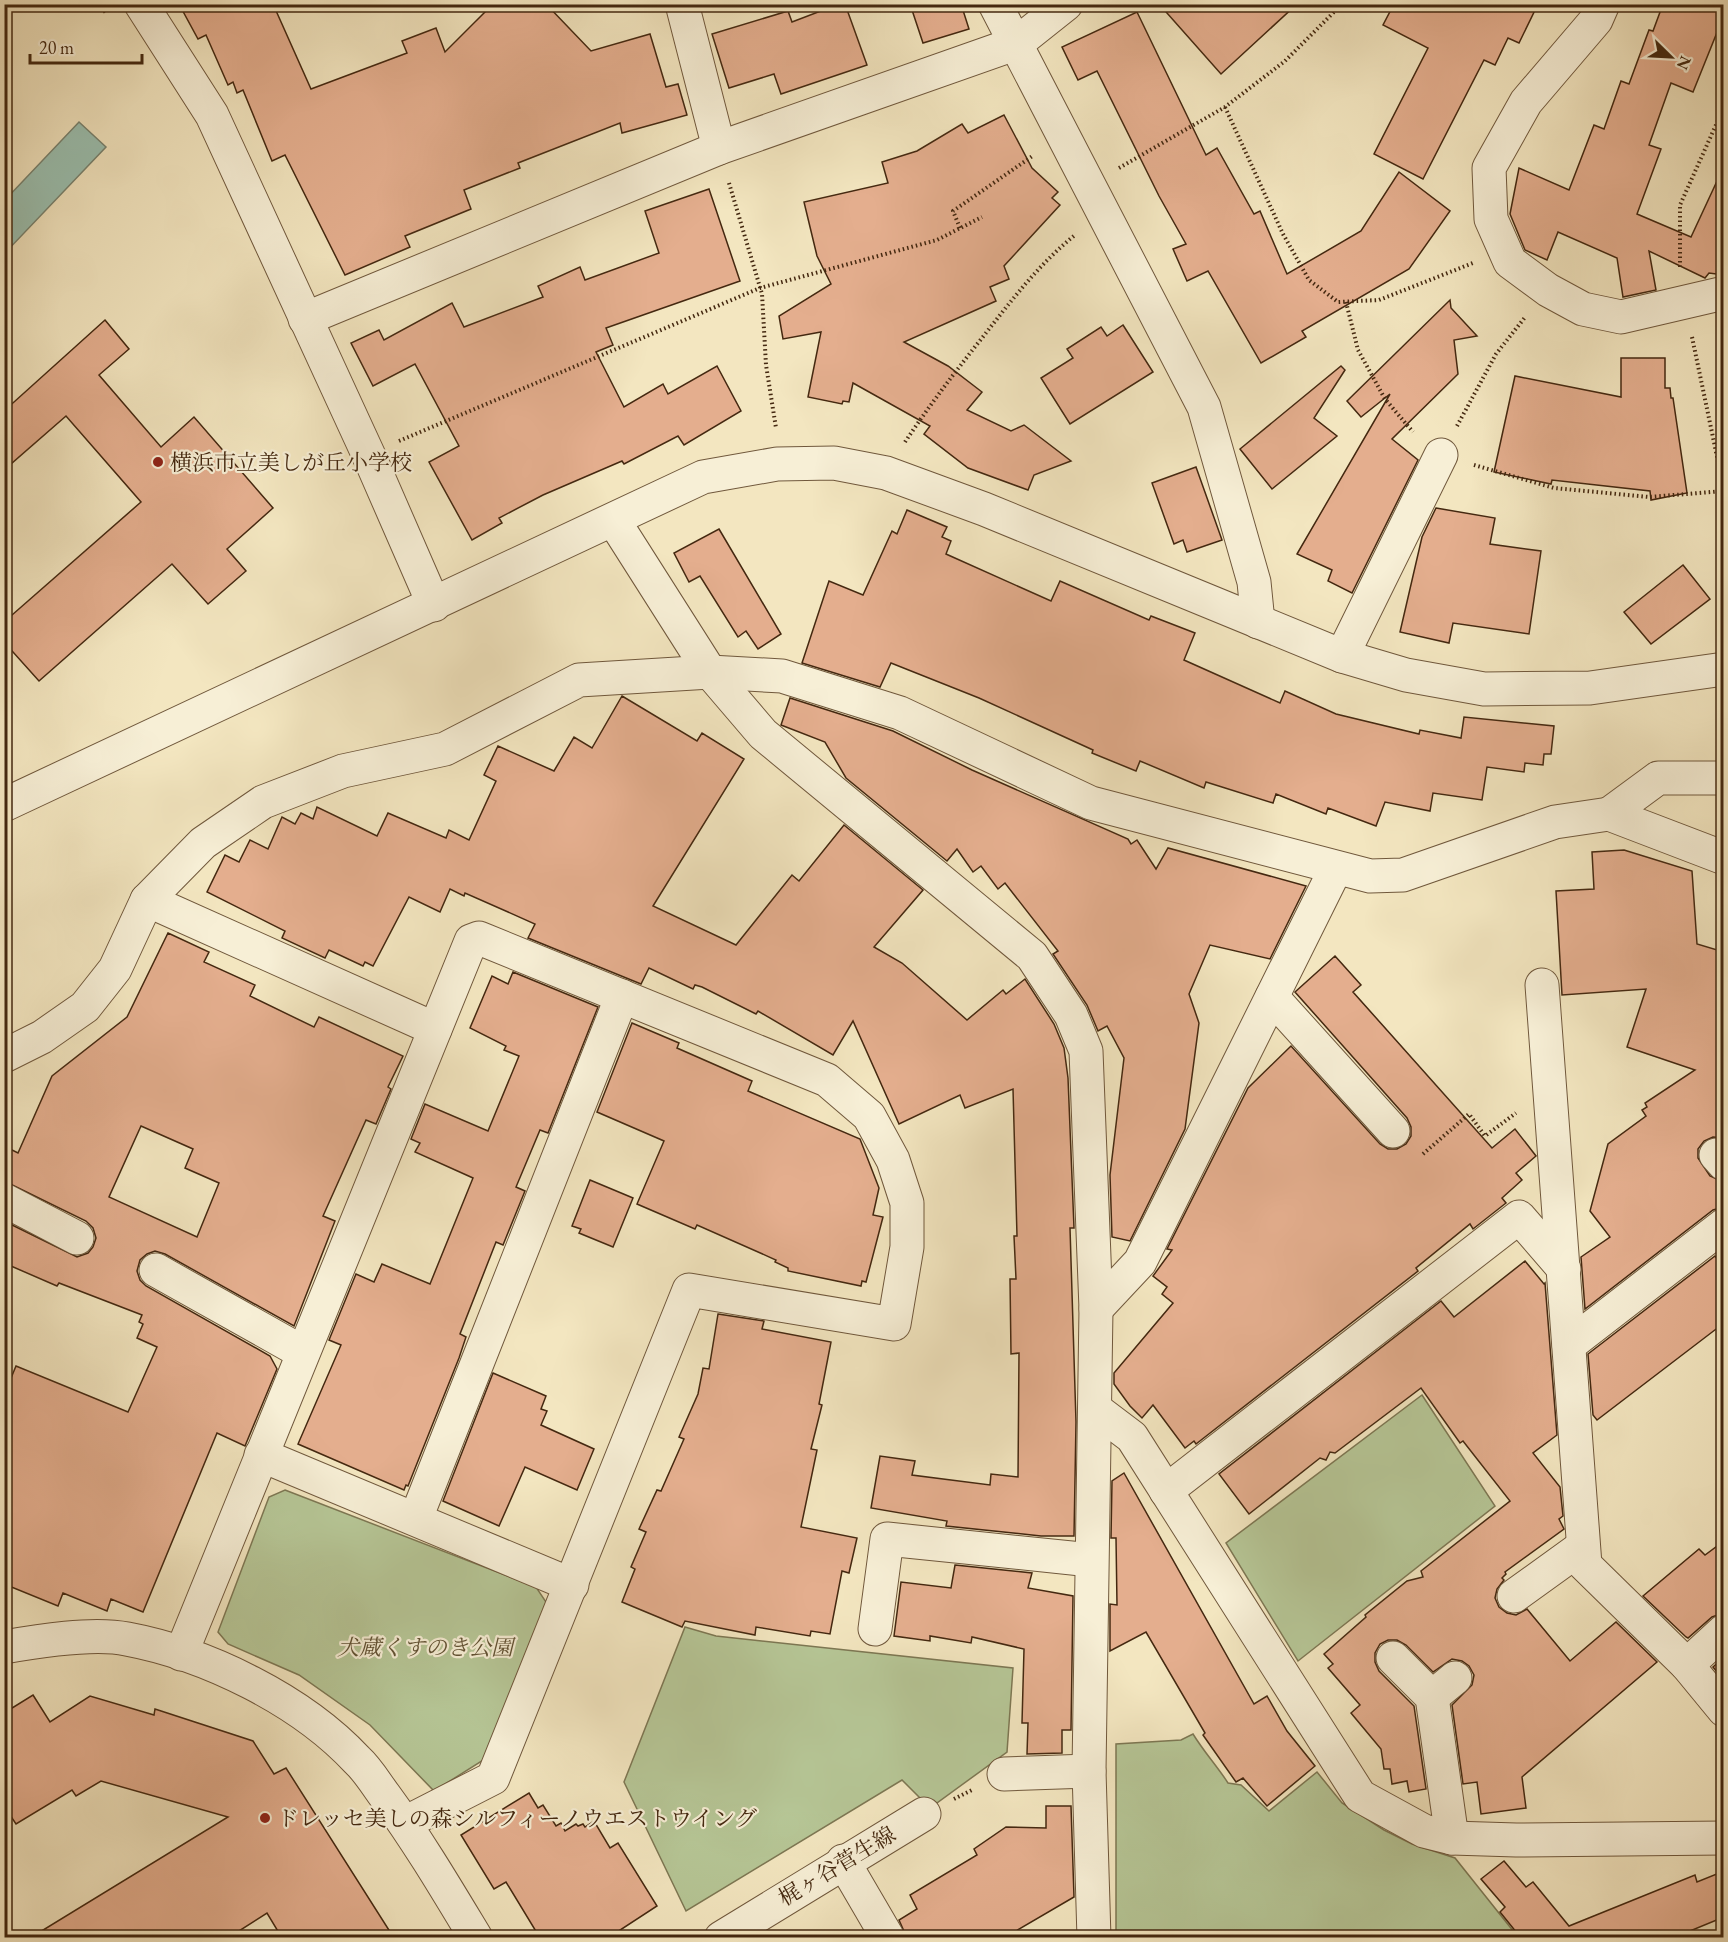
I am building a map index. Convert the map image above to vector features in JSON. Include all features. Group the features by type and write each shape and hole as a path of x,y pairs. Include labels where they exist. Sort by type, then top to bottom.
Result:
{"street":[{"path":"141,4 212,115 369,456 434,605"},
{"path":"682,4 719,148"},
{"path":"995,4 1204,407 1254,582 1258,622"},
{"path":"305,320 719,148 1017,43 1066,4"},
{"path":"1603,4 1596,20 1526,102 1489,168 1491,219 1510,262 1548,290 1583,309 1621,317 1724,293"},
{"path":"1342,656 1441,455"},
{"path":"4,805 703,477 777,465 834,463 886,473 984,509 1342,656 1406,675 1484,689 1590,688 1724,669"},
{"path":"614,520 710,672 763,734 1032,956 1071,1015 1086,1051 1096,1309 1089,1771 1094,1938"},
{"path":"4,1056 42,1037 85,1007 115,969 147,900 203,843 263,802 343,771 445,749 579,680 710,672 782,676 900,714 1091,803 1370,876 1403,875 1555,822 1609,814 1658,778 1724,778"},
{"path":"1609,814 1724,858"},
{"path":"1096,1309 1140,1262 1336,868"},
{"path":"147,900 435,1029"},
{"path":"181,1654 471,941 479,938 827,1080 869,1116 893,1160 907,1203 908,1247 894,1324 689,1290 493,1778 405,1823"},
{"path":"1542,986 1585,1565 1687,1665 1724,1710"},
{"path":"416,1518 622,996"},
{"path":"1272,997 1393,1131"},
{"path":"4,1200 77,1238"},
{"path":"1166,1491 1519,1217 1563,1269"},
{"path":"1569,1345 1724,1225"},
{"path":"156,1270 302,1352"},
{"path":"1095,1409 1132,1437 1360,1796 1424,1831 1452,1838 1516,1840 1724,1838"},
{"path":"261,1455 572,1585"},
{"path":"874,1629 887,1539 1091,1560"},
{"path":"1514,1596 1582,1547"},
{"path":"1687,1665 1724,1632"},
{"path":"4,1647 49,1639 125,1638 181,1654 266,1689 317,1723 358,1760 405,1823 476,1938"},
{"path":"1394,1658 1444,1687 1452,1838"},
{"path":"1004,1774 1089,1771"},
{"name":"梶ヶ谷菅生線","path":"721,1938 843,1861 924,1815"},
{"path":"843,1861 888,1938"}],"path":[{"path":"886,473 928,407 1002,312 1097,199 1285,61 1342,4"},
{"path":"1225,107 1283,234 1309,280 1338,302 1379,300 1505,250"},
{"path":"960,228 952,211 1064,134"},
{"path":"736,213 760,288 766,365 776,423 777,465"},
{"path":"391,445 760,288 937,240 982,217"},
{"path":"1441,455 1496,354 1548,290"},
{"path":"1346,302 1358,350 1385,399 1416,435 1441,455 1554,488 1650,497 1724,491"},
{"path":"1393,1131 1421,1156 1469,1114 1485,1136 1550,1087"},
{"path":"924,1815 1004,1774"}],"green space":[{"path":"1422,1395 1495,1506 1298,1661 1226,1543"},
{"name":"犬蔵くすのき公園","path":"285,1490 536,1587 548,1605 485,1759 434,1791 370,1725 299,1675 228,1644 218,1632 269,1497"},
{"path":"685,1627 716,1636 1013,1668 1007,1752 930,1808 902,1780 686,1911 624,1782"},
{"path":"1193,1734 1228,1783 1241,1785 1269,1811 1317,1772 1342,1803 1384,1830 1412,1844 1455,1858 1518,1937 1116,1937 1116,1744 1181,1740"}],"shaded area":[{"path":"79,122 106,147 5,253 5,200"}],"building":[{"path":"179,4 273,4 311,89 407,53 402,41 436,28 445,52 493,4 546,4 591,51 650,34 666,87 678,84 687,115 622,133 620,123 518,163 520,168 464,190 471,209 405,236 410,247 345,275 285,155 272,161 243,90 237,93 233,82 228,85 206,35 198,39"},
{"path":"839,4 845,4 867,65 781,94 774,74 729,88 712,34 788,11 792,22"},
{"path":"910,4 961,4 969,29 923,43"},
{"path":"1159,4 1297,4 1221,74"},
{"path":"1394,4 1538,4 1519,43 1508,38 1495,65 1484,60 1423,179 1374,154 1428,48 1383,25"},
{"path":"1663,4 1724,4 1724,15 1693,92 1671,83 1649,145 1661,149 1637,214 1691,237 1724,166 1724,275 1709,273 1705,278 1649,251 1656,290 1623,297 1617,258 1558,232 1547,260 1525,250 1510,214 1519,168 1569,190 1594,125 1604,129 1621,81 1629,84 1649,30 1653,31"},
{"path":"1137,12 1206,155 1217,148 1254,214 1260,211 1287,274 1361,231 1399,172 1450,211 1409,269 1302,331 1306,337 1261,363 1208,271 1187,281 1173,249 1186,244 1159,196 1097,71 1078,80 1062,47"},
{"path":"1004,115 1032,168 1058,192 1052,198 1060,205 1004,266 1009,279 990,287 996,301 904,342 948,366 982,392 967,410 1011,431 1024,425 1071,461 1034,475 1028,490 968,468 924,434 930,426 853,383 849,402 843,401 842,404 808,397 821,332 783,339 779,316 831,284 817,256 804,202 888,183 882,162 917,151 962,124 968,133"},
{"path":"709,189 740,281 606,328 613,345 596,352 624,407 663,384 668,394 717,366 741,411 684,445 678,436 624,464 622,461 543,495 499,518 502,523 472,540 429,462 459,446 415,364 373,386 351,343 379,330 384,340 452,303 464,327 543,297 538,286 580,267 585,280 659,253 645,211"},
{"path":"1450,300 1451,308 1477,336 1454,340 1458,374 1392,439 1418,460 1352,593 1328,581 1332,570 1297,554 1390,394 1361,417 1347,401"},
{"path":"105,320 129,349 99,375 161,447 194,417 273,508 227,549 246,571 208,604 172,564 39,681 4,642 4,622 141,502 66,416 4,470 4,411"},
{"path":"1123,325 1153,372 1070,424 1041,378 1073,358 1067,349 1101,327 1107,336"},
{"path":"1621,358 1665,358 1665,388 1670,388 1671,398 1673,398 1687,493 1651,500 1650,491 1552,480 1551,484 1494,472 1515,376 1621,397"},
{"path":"1341,366 1345,370 1314,418 1337,436 1272,489 1240,449"},
{"path":"1196,467 1222,540 1187,552 1183,540 1174,544 1152,483"},
{"path":"1436,508 1495,518 1490,544 1541,551 1529,634 1453,623 1449,643 1400,632 1422,537"},
{"path":"907,510 947,527 942,537 951,541 946,554 1051,601 1060,581 1149,620 1151,616 1195,633 1184,660 1280,703 1285,691 1336,714 1419,734 1420,730 1461,738 1464,717 1554,726 1551,754 1544,754 1543,765 1525,763 1524,772 1487,767 1482,800 1433,793 1430,811 1385,802 1376,826 1328,808 1326,814 1276,794 1273,803 1206,782 1204,788 1140,761 1136,771 1092,753 1093,750 979,698 891,663 880,687 802,663 829,581 863,595 892,531 897,534"},
{"path":"719,529 781,634 758,649 746,631 738,637 700,576 689,582 674,553"},
{"path":"1683,565 1710,599 1651,644 1624,612"},
{"path":"622,696 697,741 702,733 744,759 653,906 736,945 792,875 799,881 844,825 923,890 874,947 902,963 967,1020 1003,990 1006,994 1025,979 1054,1024 1064,1048 1068,1078 1074,1228 1070,1228 1076,1422 1074,1536 1041,1536 946,1526 947,1521 871,1508 880,1456 915,1461 912,1475 990,1485 991,1474 1018,1477 1019,1353 1011,1354 1010,1279 1016,1279 1014,1236 1017,1236 1013,1089 965,1108 960,1095 899,1124 853,1021 833,1055 758,1011 756,1014 702,987 695,985 693,989 649,968 641,984 528,938 535,924 465,893 464,896 450,889 440,912 409,897 373,966 365,962 363,966 329,950 325,958 282,938 285,931 207,892 225,855 239,862 250,840 268,849 282,817 295,824 301,813 313,819 317,807 377,836 388,813 446,838 449,830 469,840 496,781 484,775 498,746 554,771 574,737 592,748"},
{"path":"790,698 893,731 972,770 1128,839 1131,844 1137,840 1156,869 1168,848 1306,886 1270,959 1210,945 1189,994 1199,1023 1185,1129 1130,1241 1112,1237 1110,1175 1124,1058 1107,1026 1098,1031 1087,1005 1053,954 1058,951 1005,883 998,889 981,866 973,872 957,849 947,861 846,778 825,742 781,725"},
{"path":"1624,850 1692,871 1697,944 1724,952 1724,1138 1713,1137 1704,1141 1698,1149 1698,1158 1710,1176 1724,1182 1724,1207 1713,1210 1585,1309 1581,1257 1610,1237 1590,1211 1608,1144 1646,1116 1642,1110 1647,1107 1645,1103 1695,1070 1627,1047 1646,989 1562,995 1556,891 1594,889 1592,852"},
{"path":"168,933 209,952 204,962 255,985 250,996 314,1027 319,1017 403,1056 388,1087 391,1089 376,1124 366,1120 323,1216 335,1221 294,1326 165,1254 155,1251 140,1260 137,1271 140,1280 146,1286 270,1356 277,1369 245,1446 217,1433 143,1612 111,1599 107,1611 63,1593 58,1606 4,1584 4,1395 16,1366 128,1412 157,1347 137,1338 143,1324 139,1322 142,1315 59,1283 57,1286 4,1263 4,1221 77,1257 88,1253 93,1247 96,1238 93,1228 86,1221 4,1181 4,1146 18,1153 52,1076 127,1017","holes":["141,1126 193,1149 185,1168 219,1183 197,1237 109,1197"]},
{"path":"1335,956 1361,985 1353,992 1492,1148 1515,1129 1536,1156 1516,1173 1522,1180 1502,1198 1506,1203 1473,1229 1470,1224 1416,1268 1418,1271 1196,1444 1194,1441 1185,1448 1153,1405 1142,1418 1130,1406 1114,1384 1114,1373 1173,1303 1162,1294 1167,1287 1153,1276 1172,1250 1167,1249 1248,1088 1291,1046 1380,1144 1388,1149 1397,1149 1406,1144 1411,1136 1411,1127 1407,1118 1295,992"},
{"path":"513,972 598,1007 548,1133 540,1130 516,1187 525,1191 503,1245 496,1242 460,1334 466,1337 459,1358 408,1486 406,1485 404,1490 298,1444 341,1345 329,1340 356,1274 374,1282 382,1264 430,1284 473,1178 415,1152 420,1143 411,1139 425,1104 488,1131 519,1056 504,1050 506,1046 470,1028 492,976 508,984"},
{"path":"632,1023 679,1043 677,1048 752,1081 748,1091 860,1139 879,1188 873,1215 883,1217 866,1282 862,1281 861,1286 788,1271 788,1268 775,1262 776,1260 697,1225 695,1229 637,1204 664,1141 597,1112"},
{"path":"590,1180 633,1198 613,1247 579,1233 581,1229 572,1226"},
{"path":"1715,1256 1724,1268 1724,1323 1597,1420 1593,1415 1588,1354"},
{"path":"1525,1261 1545,1283 1557,1435 1533,1453 1560,1487 1563,1516 1559,1519 1564,1529 1505,1572 1502,1578 1504,1580 1497,1589 1495,1598 1499,1607 1507,1613 1516,1615 1527,1609 1570,1661 1616,1622 1657,1662 1522,1777 1526,1808 1481,1814 1477,1782 1463,1784 1452,1705 1472,1685 1474,1675 1469,1666 1462,1661 1452,1659 1433,1672 1406,1645 1397,1640 1388,1640 1380,1644 1375,1653 1375,1662 1379,1671 1414,1706 1426,1789 1409,1792 1407,1781 1392,1784 1390,1769 1384,1769 1381,1749 1351,1713 1360,1705 1328,1668 1333,1664 1324,1654 1366,1617 1365,1615 1407,1581 1423,1577 1421,1571 1510,1501 1463,1441 1460,1443 1421,1388 1335,1453 1330,1452 1326,1460 1320,1458 1249,1514 1219,1474 1441,1301 1454,1317"},
{"path":"718,1314 764,1321 762,1329 831,1342 819,1404 822,1405 811,1449 817,1450 801,1527 857,1538 849,1573 842,1571 830,1634 811,1631 810,1636 756,1627 755,1635 685,1621 682,1627 622,1602 635,1569 631,1567 646,1532 639,1529 657,1490 661,1491 684,1439 679,1437 698,1394 703,1368 709,1369"},
{"path":"493,1373 546,1396 541,1409 547,1411 541,1425 594,1449 577,1490 525,1467 499,1526 443,1501"},
{"path":"1124,1473 1254,1704 1267,1696 1287,1731 1315,1766 1267,1806 1243,1778 1236,1782 1203,1735 1205,1733 1146,1632 1110,1651 1110,1604 1117,1605 1116,1538 1111,1538 1112,1481"},
{"path":"1724,1541 1724,1613 1712,1617 1688,1638 1643,1596 1699,1549 1705,1555"},
{"path":"955,1565 1032,1573 1028,1588 1073,1596 1071,1730 1062,1730 1062,1753 1027,1754 1028,1723 1022,1723 1024,1649 972,1637 971,1643 930,1636 930,1641 894,1636 901,1582 951,1588"},
{"path":"1724,1657 1724,1680 1713,1667"},
{"name":"ドレッセ美しの森シルフィーノウエストウイング","path":"33,1695 50,1722 90,1696 154,1715 155,1709 253,1741 274,1774 286,1768 394,1938 282,1938 267,1913 228,1938 30,1938 228,1817 101,1781 76,1796 72,1790 16,1824 4,1806 4,1713"},
{"path":"529,1793 538,1808 543,1805 556,1826 561,1823 565,1831 576,1824 578,1826 583,1824 585,1827 594,1821 610,1848 618,1843 657,1906 608,1938 540,1938 506,1882 494,1889 461,1835"},
{"path":"1046,1806 1071,1806 1074,1897 1004,1938 907,1938 899,1920 917,1909 910,1895 977,1855 974,1849 1006,1827 1046,1828"},
{"path":"1504,1861 1526,1887 1533,1882 1569,1926 1695,1875 1697,1882 1724,1871 1724,1917 1673,1938 1521,1938 1500,1912 1505,1907 1481,1879"}],"place":[{"name":"横浜市立美しが丘小学校","path":"158,462"},
{"name":"ドレッセ美しの森シルフィーノウエストウイング","path":"265,1818"}]}
